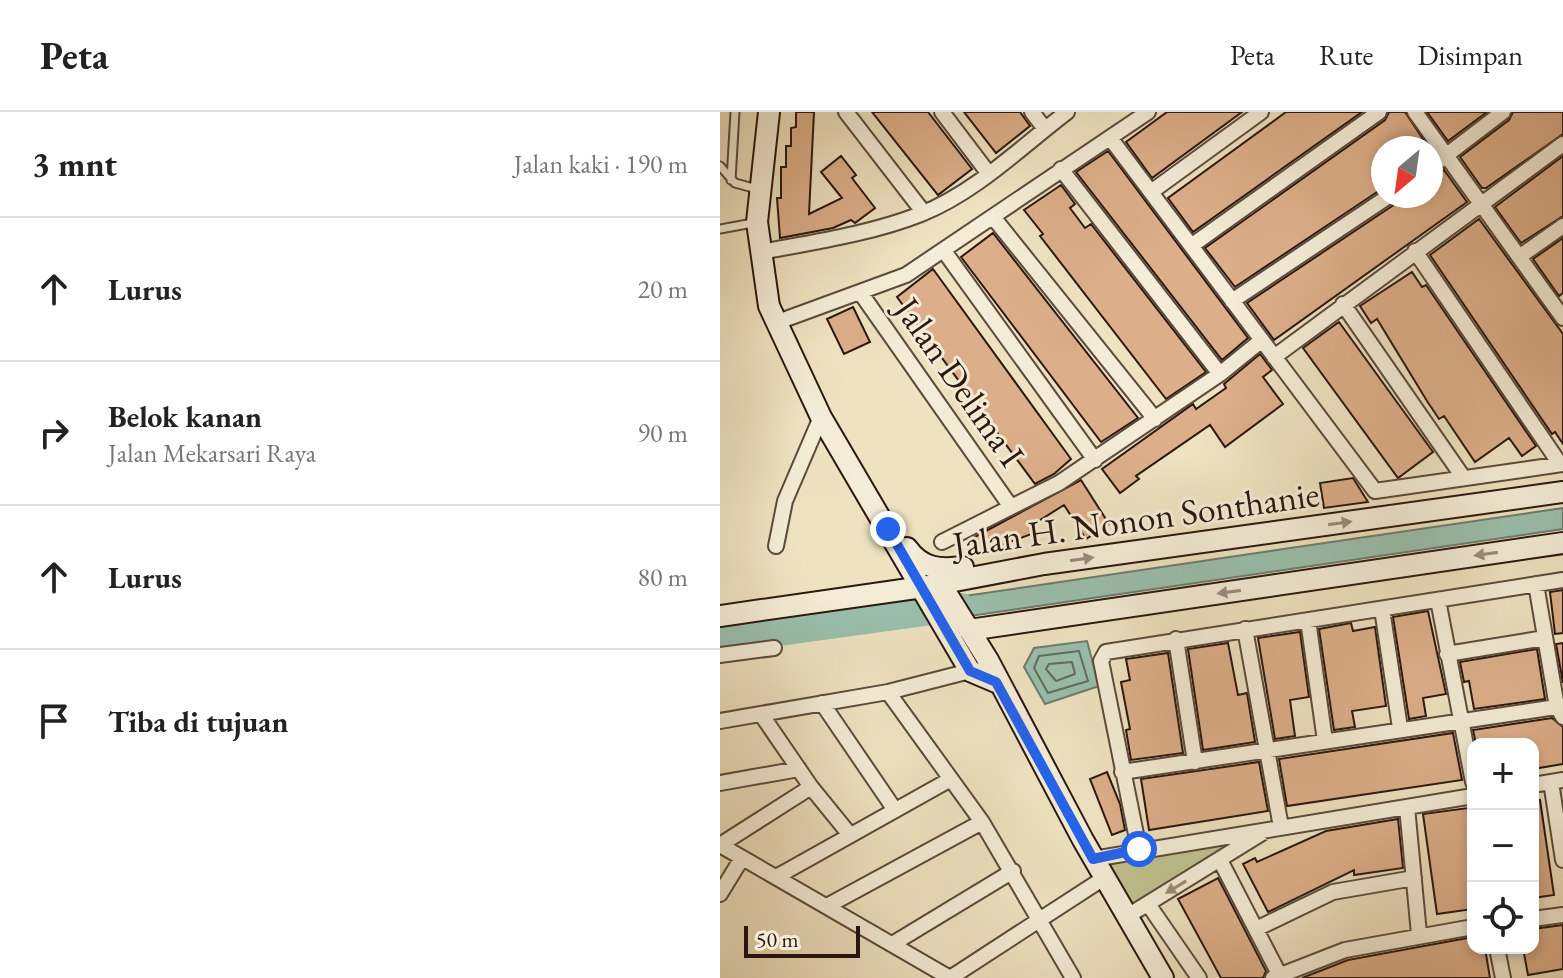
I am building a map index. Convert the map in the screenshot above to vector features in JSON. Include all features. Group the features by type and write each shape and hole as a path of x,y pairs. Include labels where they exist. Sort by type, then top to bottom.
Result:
{"street":[{"path":"769,112 757,222 772,314 821,417 888,529 970,630 988,660 996,682 1093,859 1163,978"},
{"path":"846,112 924,213"},
{"path":"942,112 989,174"},
{"path":"1032,112 1045,129"},
{"path":"761,261 924,213 989,174 1067,112"},
{"path":"772,314 860,292 906,275 1148,112"},
{"path":"1151,192 1261,112"},
{"path":"1191,246 1379,112"},
{"path":"1415,112 1561,312"},
{"path":"1474,112 1484,126"},
{"path":"1443,159 1503,112"},
{"path":"1111,139 1375,491 1562,464 1415,251"},
{"path":"1274,357 1563,144"},
{"path":"1061,169 1220,374"},
{"path":"1232,301 1371,208"},
{"path":"993,217 1155,419"},
{"path":"1519,257 1563,226"},
{"path":"944,251 1095,460"},
{"name":"Jalan Delima I","path":"860,292 1011,507"},
{"path":"1343,304 1463,477"},
{"path":"942,542 1059,483 1220,374 1262,340"},
{"path":"776,546 785,501 821,417"},
{"name":"Jalan H. Nonon Sonthanie","path":"720,616 934,589 1044,564 1563,492"},
{"path":"888,529 899,537 914,558 928,567 943,570 1001,561 1044,564"},
{"path":"970,630 1563,543"},
{"path":"1139,849 1102,656 1106,652 1563,580"},
{"path":"1122,772 1400,728 1561,710 1536,584"},
{"path":"934,589 968,668 996,682"},
{"path":"1438,600 1467,753"},
{"path":"1382,609 1400,728"},
{"path":"1308,620 1325,741"},
{"path":"1245,629 1267,749 1274,829"},
{"path":"1447,654 1545,638"},
{"path":"1176,639 1195,762"},
{"path":"720,655 774,648"},
{"path":"720,721 888,692 968,668"},
{"path":"888,692 982,822 1073,978"},
{"path":"822,703 895,810"},
{"path":"761,714 811,787 850,835"},
{"path":"720,783 799,769"},
{"path":"776,877 951,779"},
{"path":"1557,781 1563,860"},
{"path":"811,787 720,845 956,976 1104,878"},
{"path":"1093,859 1467,797"},
{"path":"1407,807 1419,934"},
{"path":"827,906 982,822"},
{"path":"1126,917 1274,829"},
{"path":"720,894 742,858"},
{"path":"1220,860 1256,929 1276,976 1345,950 1419,934 1467,928"},
{"path":"894,943 1013,871"},
{"path":"1256,929 1333,892 1414,878"},
{"path":"1148,904 1199,978"},
{"path":"1539,918 1563,915"},
{"path":"1498,954 1503,978"}],"lane":[{"path":"731,180 735,112"},
{"path":"720,166 731,180 759,189"},
{"path":"720,229 757,222"}],"shaded area":[{"path":"1266,831 1126,917 1093,859"}],"water":[{"path":"1563,508 1563,529 970,616 958,597"},
{"path":"1087,641 1099,686 1045,704 1024,667 1034,648"}],"building":[{"path":"796,112 814,112 809,214 842,198 821,172 841,156 856,175 852,178 875,208 855,223 851,220 833,228 780,238 777,198 781,198 781,167 786,167 786,146 791,146 791,128 796,127"},
{"path":"872,112 928,112 972,169 938,195"},
{"path":"964,112 1020,112 1030,126 996,153"},
{"path":"1167,112 1242,112 1152,178 1126,142"},
{"path":"1286,112 1362,112 1193,232 1168,198"},
{"path":"1389,112 1405,112 1421,136 1371,136 1371,196 1235,287 1205,248 1385,120"},
{"path":"1427,112 1487,112 1448,141"},
{"path":"1513,112 1563,112 1563,134 1482,188 1460,157 1509,120"},
{"path":"1108,151 1248,338 1222,360 1076,172"},
{"path":"1563,156 1563,216 1521,243 1495,207"},
{"path":"1443,171 1467,202 1274,340 1247,303 1389,208 1443,208"},
{"path":"1061,185 1075,204 1070,208 1085,228 1091,224 1206,372 1166,399 1040,236 1043,234 1024,210"},
{"path":"1479,219 1563,334 1563,444 1555,432 1552,434 1430,255"},
{"path":"993,233 1138,418 1101,442 961,257"},
{"path":"1563,238 1563,293 1559,296 1533,259"},
{"path":"933,269 1071,459 1054,474 1035,484 897,297"},
{"path":"1412,272 1422,287 1426,285 1536,446 1522,456 1509,438 1475,462 1444,416 1439,419 1377,319 1371,323 1360,306"},
{"path":"853,307 870,342 844,354 827,319"},
{"path":"1339,322 1433,452 1398,478 1303,348"},
{"path":"1260,354 1272,370 1263,377 1283,404 1225,447 1210,425 1136,476 1139,479 1120,493 1102,469 1193,404 1196,409 1226,388 1224,384"},
{"path":"1353,478 1368,502 1324,508 1320,483"},
{"path":"1081,480 1109,524 1086,539 1064,505 1034,524 1037,532 975,555 969,540"},
{"path":"1563,590 1563,633 1555,634 1550,592"},
{"path":"1428,611 1446,694 1423,698 1426,716 1409,719 1393,617"},
{"path":"1351,623 1353,631 1375,627 1386,706 1352,711 1355,727 1334,730 1319,629"},
{"path":"1300,632 1309,697 1290,700 1295,736 1275,739 1258,638"},
{"path":"1228,643 1238,695 1247,693 1255,742 1203,750 1188,649"},
{"path":"1563,643 1563,683 1556,644"},
{"path":"1537,649 1545,699 1474,709 1469,681 1464,682 1460,662"},
{"path":"1168,653 1183,753 1131,760 1126,730 1130,729 1121,682 1130,680 1126,659"},
{"path":"1552,718 1563,727 1563,764 1539,768 1539,738 1475,738 1473,730"},
{"path":"1453,733 1462,780 1287,806 1279,759"},
{"path":"1259,762 1268,811 1149,830 1141,779"},
{"path":"1107,772 1120,804 1125,830 1112,835 1090,779"},
{"path":"1539,800 1554,895 1539,897 1539,810"},
{"path":"1467,808 1467,910 1437,914 1423,814"},
{"path":"1398,819 1403,868 1354,875 1354,870 1268,912 1243,864 1255,858 1257,862 1326,831"},
{"path":"1218,878 1266,971 1263,978 1221,978 1178,899"},
{"path":"1563,925 1563,969 1528,975 1524,954 1539,954 1539,928"},
{"path":"1467,938 1467,954 1486,954 1490,978 1302,978 1348,960"}],"waterway":[{"path":"720,640 961,607"}],"route":[{"path":"888,529 972,674 996,682 1093,859 1139,849"}]}
